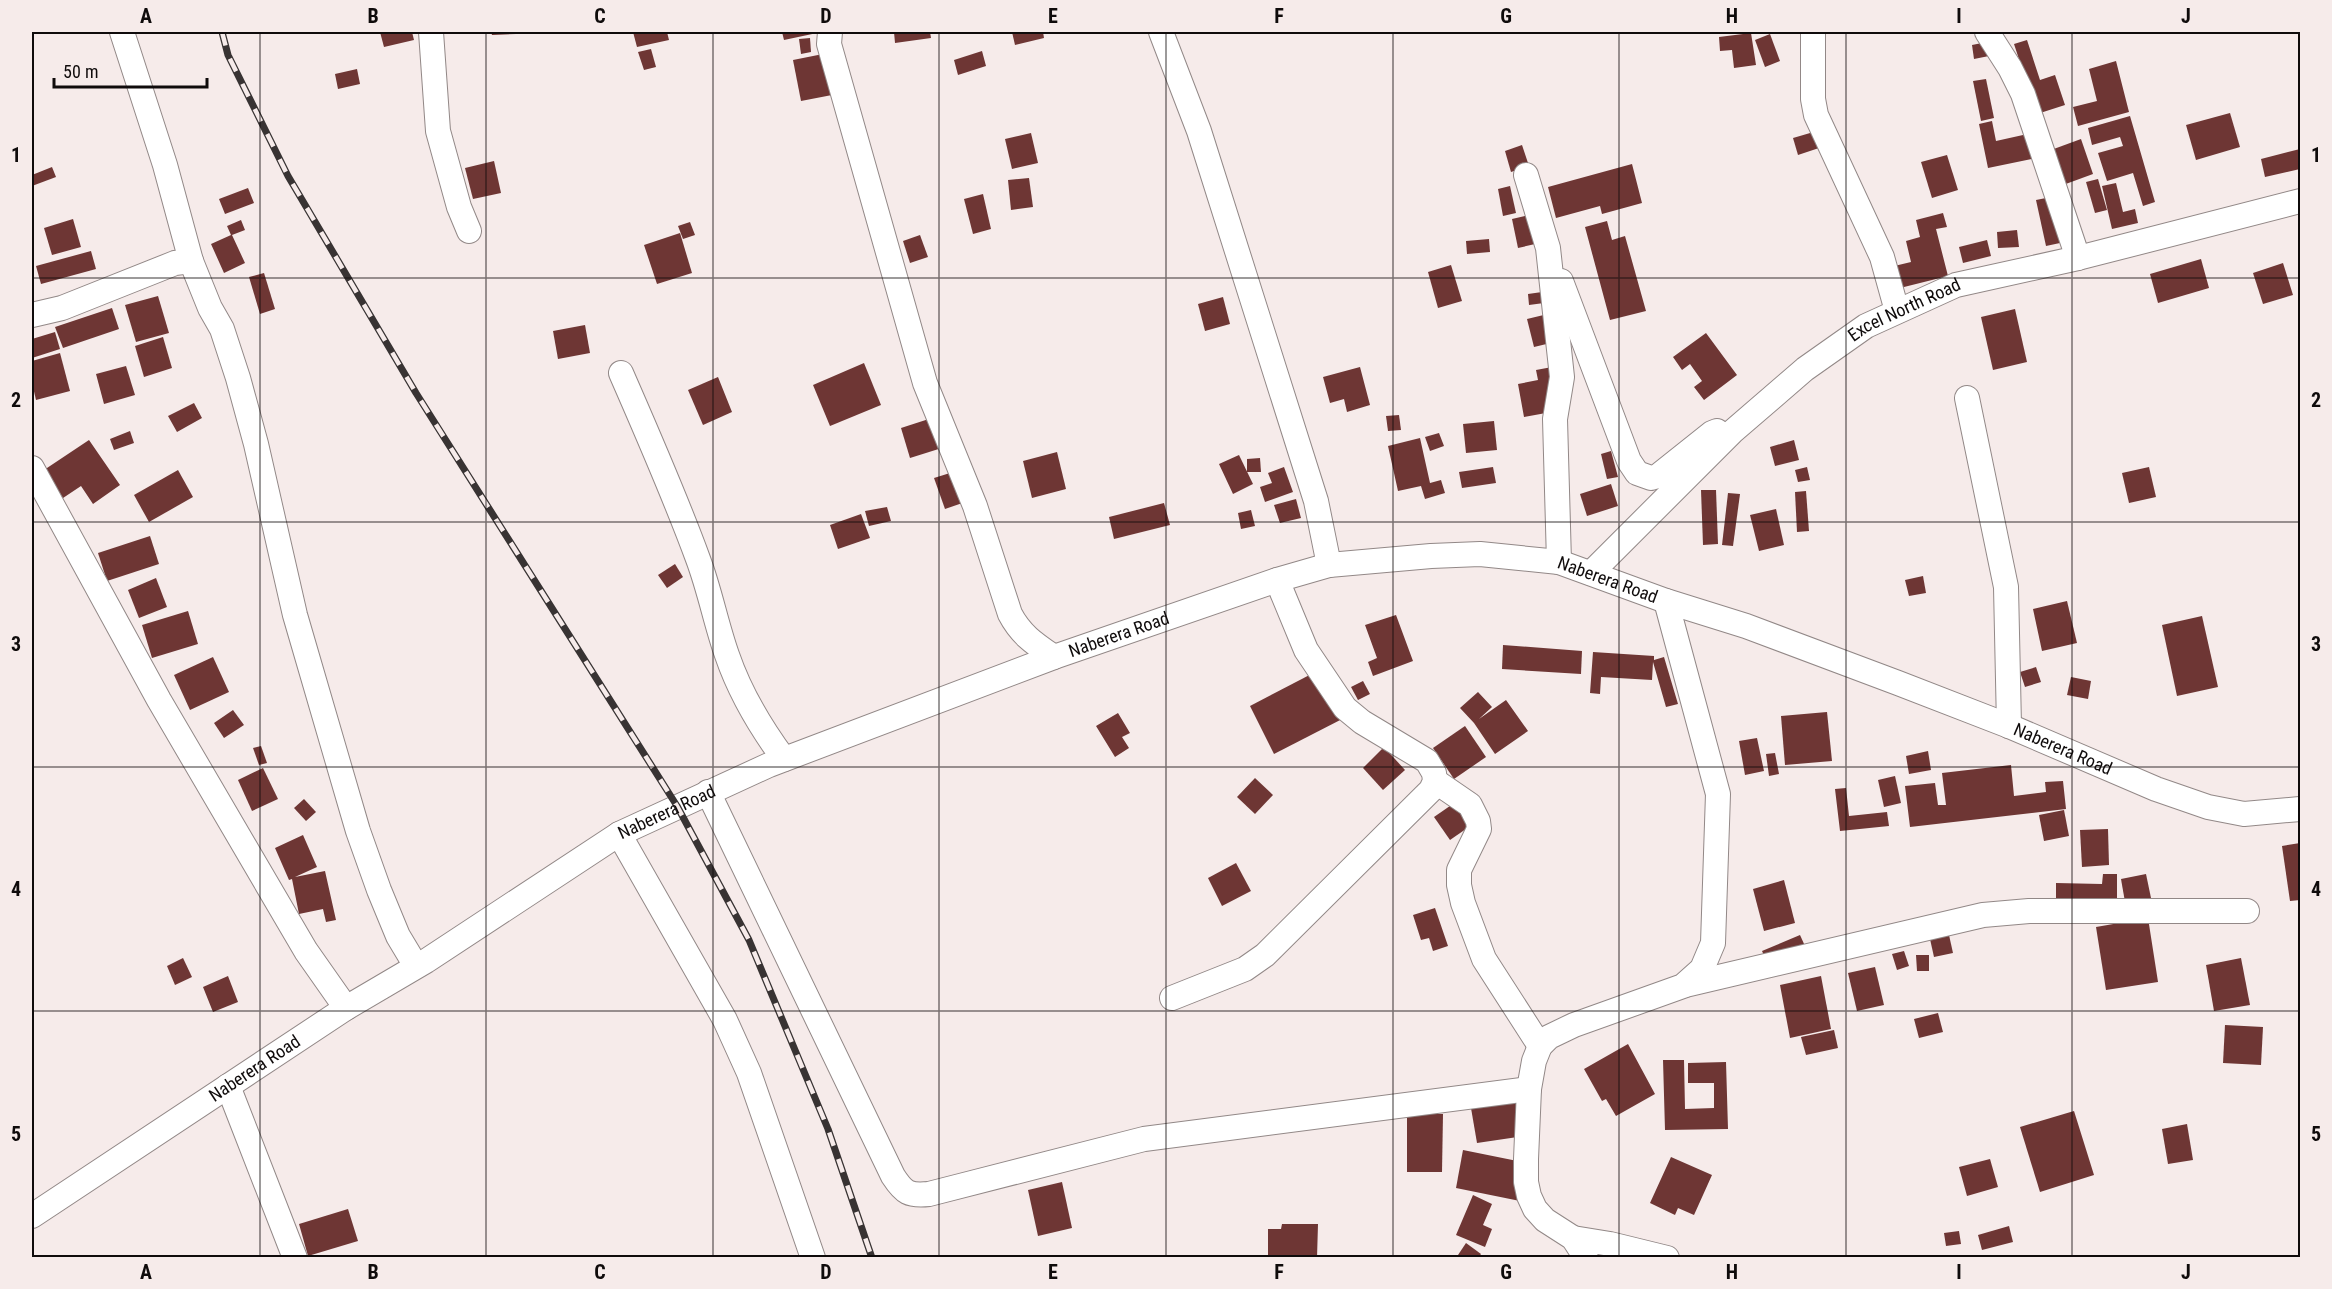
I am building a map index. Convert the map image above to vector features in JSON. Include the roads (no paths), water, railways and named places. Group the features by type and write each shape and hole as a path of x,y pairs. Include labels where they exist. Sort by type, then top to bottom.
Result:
{"street":[{"path":"122,32 165,165 192,261 210,308 222,329 238,378 256,444 295,615 358,831 398,936 416,966"},
{"path":"431,32 438,131 456,200 469,231"},
{"path":"830,32 829,44 925,383 975,506 1010,614 1018,630 1027,639 1054,657"},
{"path":"1161,32 1199,131 1316,501 1329,566"},
{"path":"1813,32 1813,99 1816,115 1882,257 1897,310"},
{"path":"1987,32 2023,94 2078,258"},
{"path":"1526,175 1548,248 1629,461 1637,473 1651,478 1658,476 1712,433 1722,430 1732,432"},
{"name":"Excel North Road","path":"1591,573 1732,432 1805,369 1866,326 1956,285 2078,258 2301,201"},
{"path":"1548,248 1562,376 1555,419 1559,562"},
{"path":"32,315 62,308 175,263 192,261"},
{"path":"621,373 698,559 713,601 727,654 738,682 766,735 784,759"},
{"path":"1967,398 2006,586 2010,726"},
{"path":"32,468 165,709 306,951 346,1008"},
{"name":"Naberera Road","path":"32,1216 346,1008 416,966 619,834 784,759 1054,657 1276,580 1329,566 1480,554 1559,562 1746,626 2010,726 2156,789 2208,807 2244,814 2301,809"},
{"path":"1172,998 1245,969 1265,955 1431,790 1435,781 1434,773 1427,760 1362,722 1345,708 1306,650 1276,580"},
{"path":"1666,600 1712,770 1719,806 1713,943 1702,969 1683,986"},
{"path":"1435,781 1470,806 1478,821 1479,830 1459,870 1459,885 1463,903 1484,959 1540,1046"},
{"path":"708,792 893,1176 906,1192 914,1196 1144,1139 1529,1089"},
{"path":"619,834 725,1020 749,1073 813,1257"},
{"path":"1667,1257 1610,1244 1579,1248 1535,1209 1526,1182 1529,1089 1534,1061 1540,1046 1549,1037 1574,1025 1683,986 1983,915 2029,911 2247,911"},
{"path":"228,1086 295,1257"}],"railway":[{"path":"222,32 228,55 288,176 416,393 677,806 749,940 828,1129 872,1258"}]}
